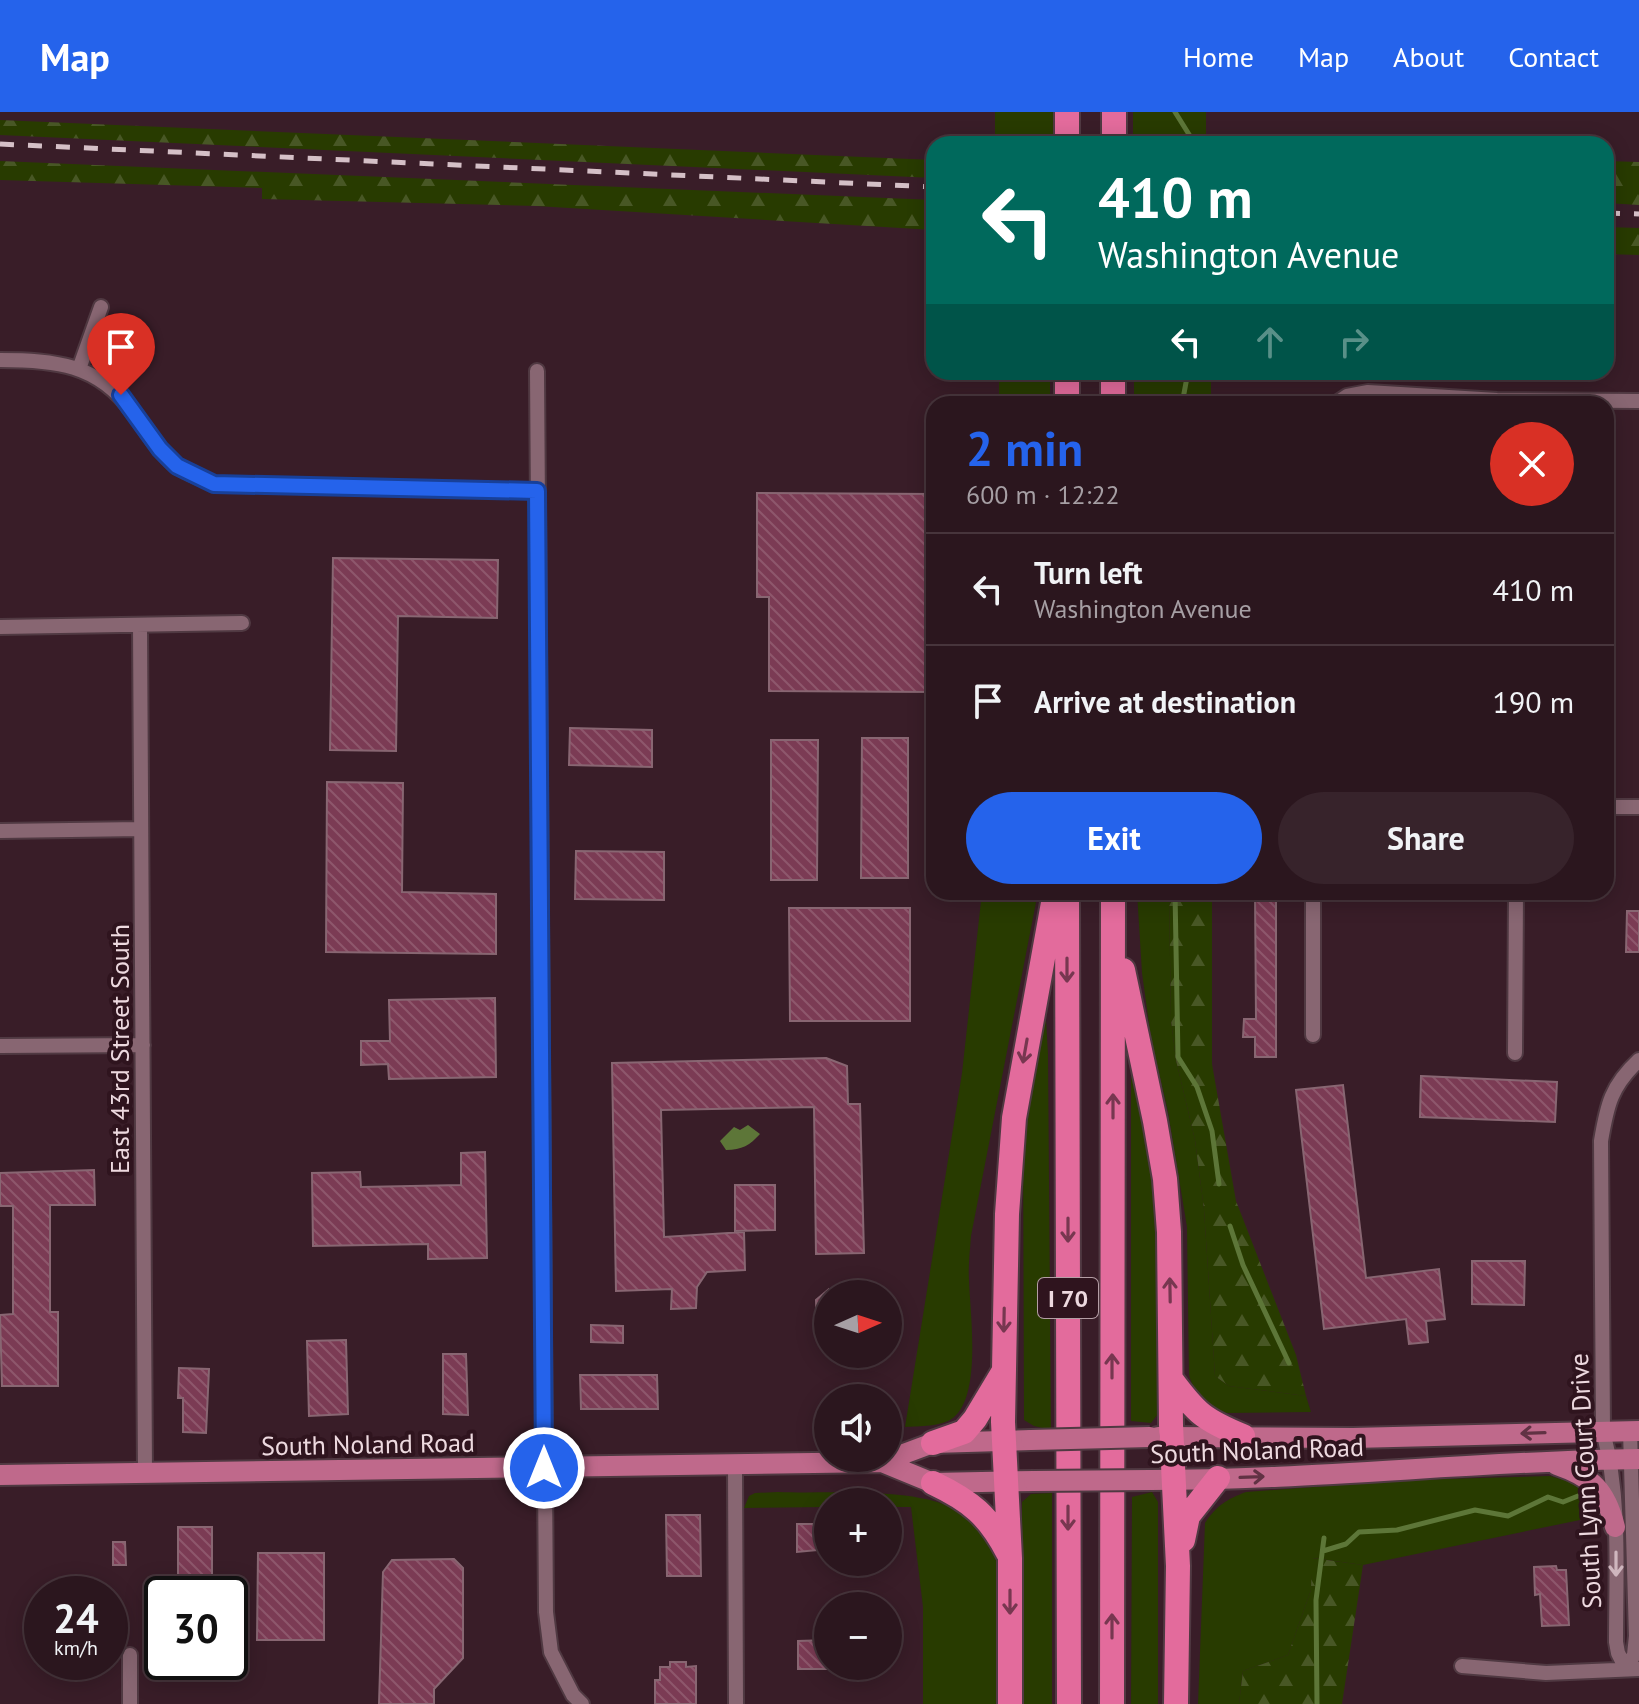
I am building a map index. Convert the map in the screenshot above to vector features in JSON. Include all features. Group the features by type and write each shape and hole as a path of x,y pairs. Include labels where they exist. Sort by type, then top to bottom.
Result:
{"highway":[{"path":"1067,112 1067,136"},
{"path":"1114,112 1114,136"},
{"path":"1010,1704 1010,1558 1003,1372 1007,1214 1014,1118 1053,900"},
{"name":"I 70","path":"1067,900 1069,1704"},
{"name":"I 70","path":"1112,1704 1113,900"},
{"path":"1113,921 1165,1179 1169,1232 1171,1379 1161,1437 1174,1480 1178,1566 1176,1704"},
{"path":"933,1443 964,1432 1003,1372"},
{"path":"1171,1379 1192,1408 1211,1423 1243,1436"},
{"path":"1178,1566 1188,1516 1218,1478"},
{"path":"933,1483 975,1506 997,1532 1010,1558"}],"main road":[{"name":"South Noland Road","path":"902,1455 933,1443 1004,1440 1243,1436 1353,1438 1635,1431"},
{"name":"South Noland Road","path":"902,1470 933,1483 1006,1483 1174,1480 1627,1459"},
{"path":"1549,1461 1595,1483 1610,1507 1615,1527"},
{"name":"South Noland Road","path":"0,1475 814,1463"}],"street":[{"path":"79,369 101,307"},
{"path":"0,360 57,362 100,379 121,395 160,449 177,466 214,484 537,491"},
{"path":"537,371 546,1612 551,1652 573,1695 582,1704"},
{"path":"1347,396 1368,392 1428,396"},
{"path":"1614,401 1639,401"},
{"path":"0,627 242,623"},
{"name":"East 43rd Street South","path":"140,625 145,1473"},
{"path":"1614,807 1639,807"},
{"path":"0,831 141,829"},
{"path":"1313,900 1313,1035"},
{"path":"1515,1053 1516,900"},
{"path":"0,1046 143,1045"},
{"name":"South Lynn Court Drive","path":"1632,1669 1636,1636 1627,1459 1603,1431 1601,1141 1608,1099 1639,1060"},
{"name":"South Lynn Court Drive","path":"1632,1669 1618,1653 1616,1642 1615,1527 1635,1431"},
{"path":"735,1465 736,1704"},
{"path":"130,1655 130,1704"},
{"path":"1462,1666 1546,1673 1632,1669"}],"green space":[{"path":"995,112 1012,112 1012,136 995,136"},
{"path":"1012,112 1053,112 1053,136 1012,136"},
{"path":"1133,112 1206,112 1206,136 1133,136"},
{"path":"0,120 926,160 926,178 0,135"},
{"path":"0,161 926,200 926,230 536,206 262,199 262,188 0,180"},
{"path":"1614,161 1639,162 1639,205 1614,203"},
{"path":"1614,227 1639,228 1639,255 1614,254"},
{"path":"999,380 1050,380 1050,396 999,396"},
{"path":"1134,380 1211,380 1211,396 1134,396"},
{"path":"981,900 1036,900 971,1236 972,1353 968,1391 962,1407 948,1421 905,1427 962,1073"},
{"path":"1137,900 1169,900 1171,1020 1176,1060 1195,1140 1204,1209 1215,1376 1229,1386 1306,1396 1311,1412 1227,1413 1202,1399 1189,1375 1187,1227 1168,1112 1151,1038 1142,973"},
{"path":"1169,900 1212,900 1212,1064 1236,1201 1296,1355 1306,1396 1229,1386 1215,1376 1204,1209 1195,1140 1176,1060 1171,1020"},
{"path":"1044,985 1048,1054 1051,1430 1024,1420 1023,1135"},
{"path":"1131,1065 1150,1145 1157,1204 1158,1414 1151,1423 1131,1421"},
{"path":"1550,1476 1585,1486 1604,1515 1363,1565 1313,1558 1311,1590 1288,1655 1243,1671 1239,1704 1198,1704 1205,1523 1228,1500 1246,1492 1408,1480"},
{"path":"814,1492 814,1507 744,1508 749,1496 755,1493"},
{"path":"1152,1492 1158,1502 1158,1704 1131,1704 1132,1497"},
{"path":"1052,1493 1052,1704 1022,1704 1022,1502 1031,1494"},
{"path":"902,1495 934,1501 952,1508 977,1526 993,1552 999,1571 998,1704 923,1704 923,1607 911,1507 902,1507"},
{"path":"1312,1558 1363,1565 1342,1704 1239,1704 1243,1671 1288,1655 1311,1590"}],"shaded area":[{"path":"748,1125 760,1134 745,1146 726,1150 720,1141 734,1127 740,1130"}],"building":[{"path":"757,493 926,494 926,692 769,691 769,597 757,597"},
{"path":"333,558 498,560 497,618 398,616 396,751 330,750"},
{"path":"570,728 652,730 652,767 569,765"},
{"path":"862,738 908,738 908,878 861,878"},
{"path":"771,740 818,740 817,880 771,880"},
{"path":"327,782 403,783 402,892 496,894 496,954 326,952"},
{"path":"576,851 664,852 664,900 575,899"},
{"path":"1255,900 1276,900 1276,1057 1255,1057 1255,1037 1243,1037 1244,1019 1256,1019"},
{"path":"789,908 910,908 910,1021 790,1021"},
{"path":"1627,911 1639,911 1639,952 1626,952"},
{"path":"495,998 496,1077 389,1079 388,1064 361,1065 361,1041 390,1041 389,1000"},
{"path":"826,1058 847,1066 848,1104 860,1104 864,1253 816,1254 814,1107 661,1110 664,1237 744,1232 745,1270 707,1272 697,1287 696,1308 671,1309 672,1289 616,1291 612,1063"},
{"path":"1421,1076 1557,1082 1555,1122 1420,1117"},
{"path":"1343,1085 1366,1278 1439,1269 1445,1319 1426,1321 1428,1342 1409,1344 1406,1319 1324,1329 1296,1090"},
{"path":"485,1152 487,1258 428,1259 428,1244 313,1246 312,1173 360,1172 361,1187 461,1185 461,1153"},
{"path":"94,1170 95,1205 50,1205 50,1312 58,1312 58,1386 2,1386 0,1315 13,1314 13,1206 0,1206 0,1173"},
{"path":"735,1185 775,1185 775,1230 735,1231"},
{"path":"1472,1261 1525,1261 1524,1305 1472,1304"},
{"path":"591,1325 623,1326 623,1343 591,1342"},
{"path":"346,1340 348,1414 309,1416 307,1341"},
{"path":"443,1354 466,1354 468,1415 443,1414"},
{"path":"179,1368 209,1369 206,1433 183,1432 183,1398 178,1398"},
{"path":"580,1375 657,1375 658,1409 581,1409"},
{"path":"666,1515 700,1515 701,1576 667,1576"},
{"path":"797,1524 814,1524 814,1550 797,1552"},
{"path":"178,1527 212,1527 212,1576 178,1576"},
{"path":"113,1542 125,1542 126,1565 113,1565"},
{"path":"258,1553 324,1553 324,1640 257,1640"},
{"path":"454,1559 463,1568 463,1658 434,1689 434,1704 379,1704 383,1572 392,1560"},
{"path":"1556,1566 1557,1570 1566,1570 1569,1625 1542,1626 1540,1594 1535,1595 1534,1567"},
{"path":"814,1640 814,1669 798,1669 798,1641"},
{"path":"670,1662 686,1662 686,1667 696,1666 696,1704 655,1704 655,1680 660,1680 660,1667 670,1667"}],"waterway":[{"path":"1175,112 1190,136"},
{"path":"1184,396 1186,380"},
{"path":"1175,900 1178,1057 1197,1087 1212,1131 1219,1184"},
{"path":"1230,1226 1243,1265 1289,1363"},
{"path":"1323,1551 1346,1544 1359,1532 1397,1530 1475,1510 1508,1516 1548,1497 1563,1502 1583,1494"},
{"path":"1317,1704 1316,1600 1324,1538"}],"railway":[{"path":"0,144 926,187"},
{"path":"1614,213 1639,214"}],"route":[{"path":"121,395 160,449 177,466 214,484 537,491 544,1468"}]}
